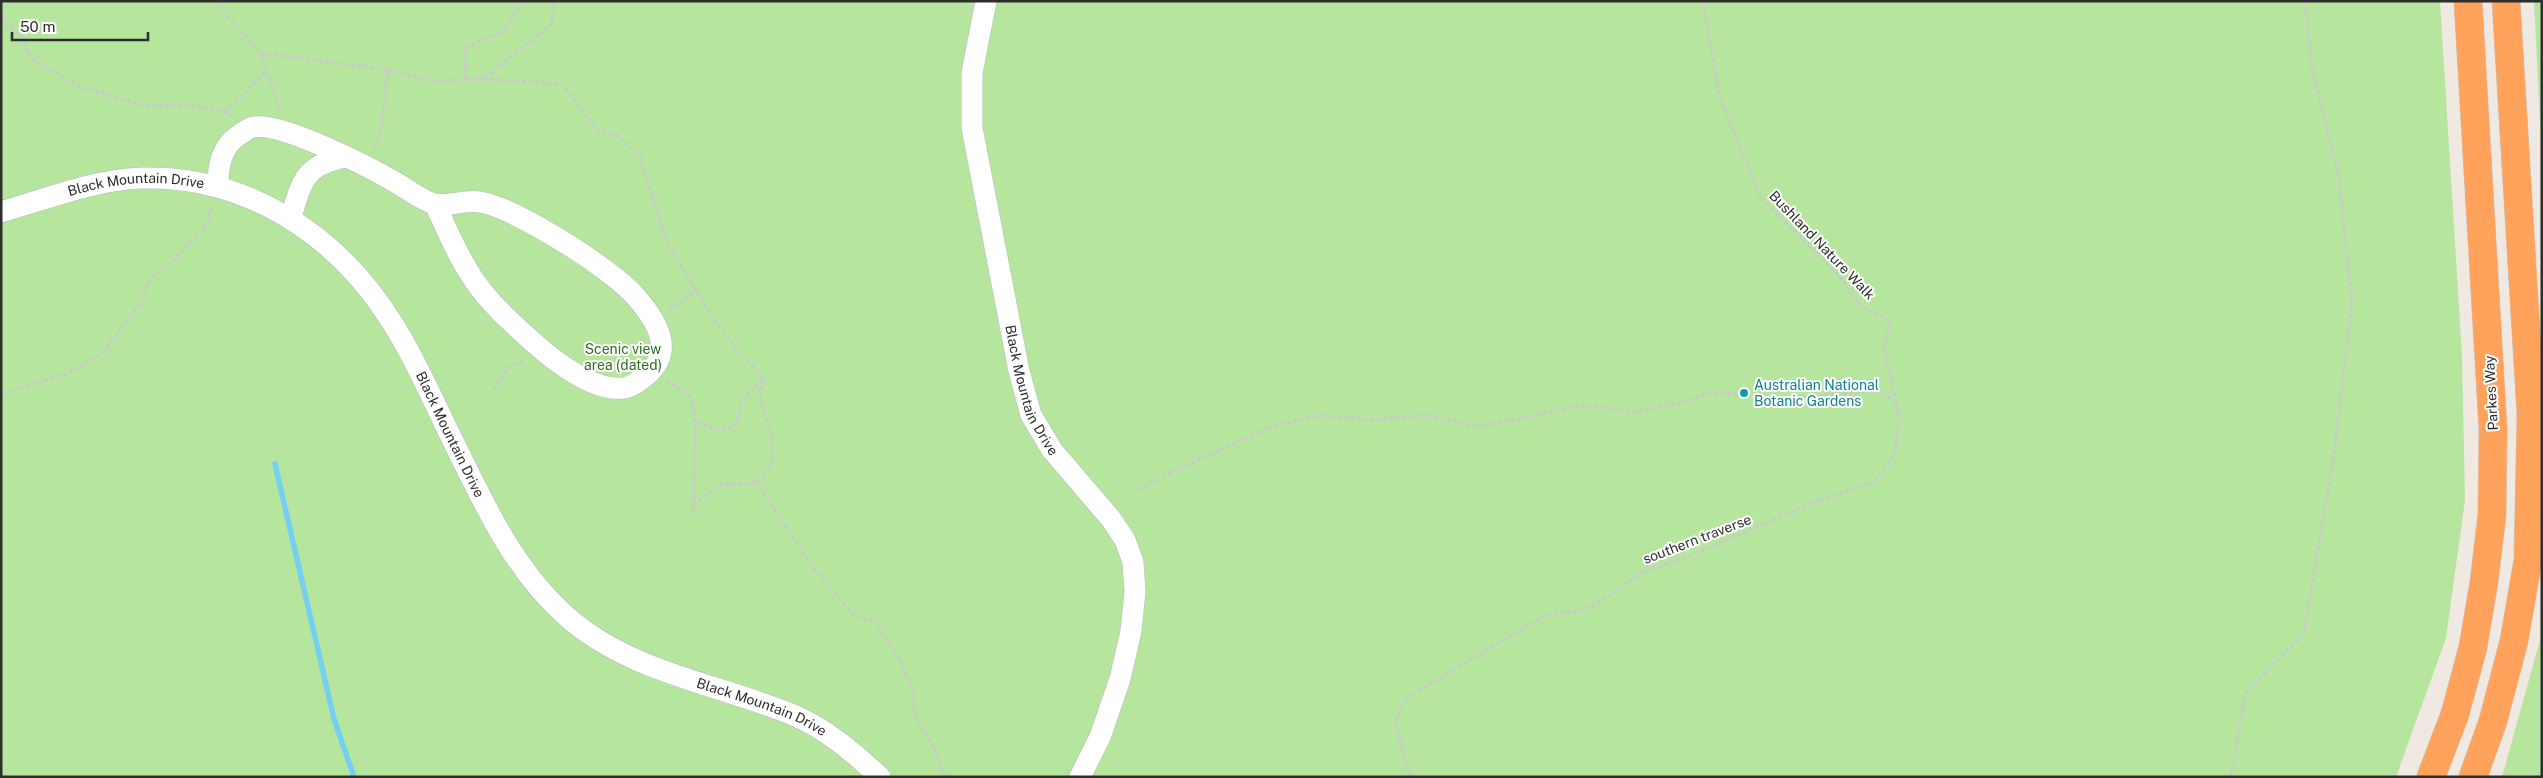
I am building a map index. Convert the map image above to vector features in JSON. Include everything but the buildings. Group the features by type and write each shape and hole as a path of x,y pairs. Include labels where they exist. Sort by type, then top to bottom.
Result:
{"highway":[{"name":"Parkes Way","path":"2431,777 2455,714 2473,647 2492,515 2493,429 2468,1"},
{"path":"2473,777 2493,721 2511,650 2528,560 2531,414 2506,1"}],"street":[{"name":"Black Mountain Drive","path":"986,1 972,73 972,128 1019,371 1032,415 1052,450 1111,519 1125,540 1133,562 1136,592 1131,631 1120,679 1100,737 1080,777"},
{"path":"218,187 218,170 224,149 235,137 253,127 277,128 368,167 435,204 480,202 512,214 562,241 601,268 635,296 655,320 662,337 657,365 638,382 624,388 609,387 568,370 542,351 507,319 474,280 435,204"},
{"path":"291,217 301,184 310,172 324,162 345,157"},
{"name":"Black Mountain Drive","path":"1,212 96,184 140,178 183,180 218,187 251,197 291,217 334,250 362,281 392,322 417,365 489,515 513,554 541,592 568,618 599,641 678,677 728,691 793,715 849,749 880,777"}],"path":[{"path":"214,1 261,53 282,112 277,128"},
{"path":"466,80 465,48 504,31 522,1"},
{"path":"483,79 552,24 553,1"},
{"name":"Bushland Nature Walk","path":"1703,1 1719,95 1760,197 1835,271 1863,308 1890,320"},
{"path":"2231,777 2245,694 2304,634 2334,455 2352,302 2338,178 2312,68 2305,1"},
{"path":"1,19 21,36 32,59 80,87 147,106 187,105 226,112 253,127"},
{"path":"261,53 388,70 433,81 483,79 562,84 599,132 616,134 640,156 665,237 714,319 739,352 763,377"},
{"path":"226,112 267,70"},
{"path":"368,167 381,129 388,70"},
{"path":"1,395 68,373 102,354 140,303 150,278 170,264 207,224 218,187"},
{"path":"655,320 697,290"},
{"name":"southern traverse","path":"1410,777 1395,721 1407,698 1545,615 1582,610 1600,602 1640,573 1694,554 1812,503 1875,481 1895,454 1899,415 1884,348 1890,320"},
{"path":"494,390 507,368 542,351"},
{"path":"657,365 665,380 692,397 697,423 693,516"},
{"path":"697,423 720,430 732,427 736,423 741,403 763,377"},
{"path":"693,506 722,485 739,486 756,481 770,468 775,457 769,426 760,398 763,377"},
{"path":"1139,490 1178,469 1270,427 1321,415 1370,420 1428,415 1478,427 1586,405 1634,412 1683,402 1707,393 1754,395 1773,399 1876,391 1896,401"},
{"path":"756,481 812,566 854,615 874,621 899,658 912,688 915,716 933,745 945,777"}],"green space":[{"name":"Scenic view area (dated)","path":"1,1 2440,1 2462,356 2465,500 2446,638 2396,777 1,777"},
{"path":"2534,1 2542,1 2542,160"},
{"path":"2542,633 2542,777 2502,777"}],"waterway":[{"path":"275,464 334,719 354,777"}],"place":[{"name":"Australian National Botanic Gardens","path":"1744,393"}]}
